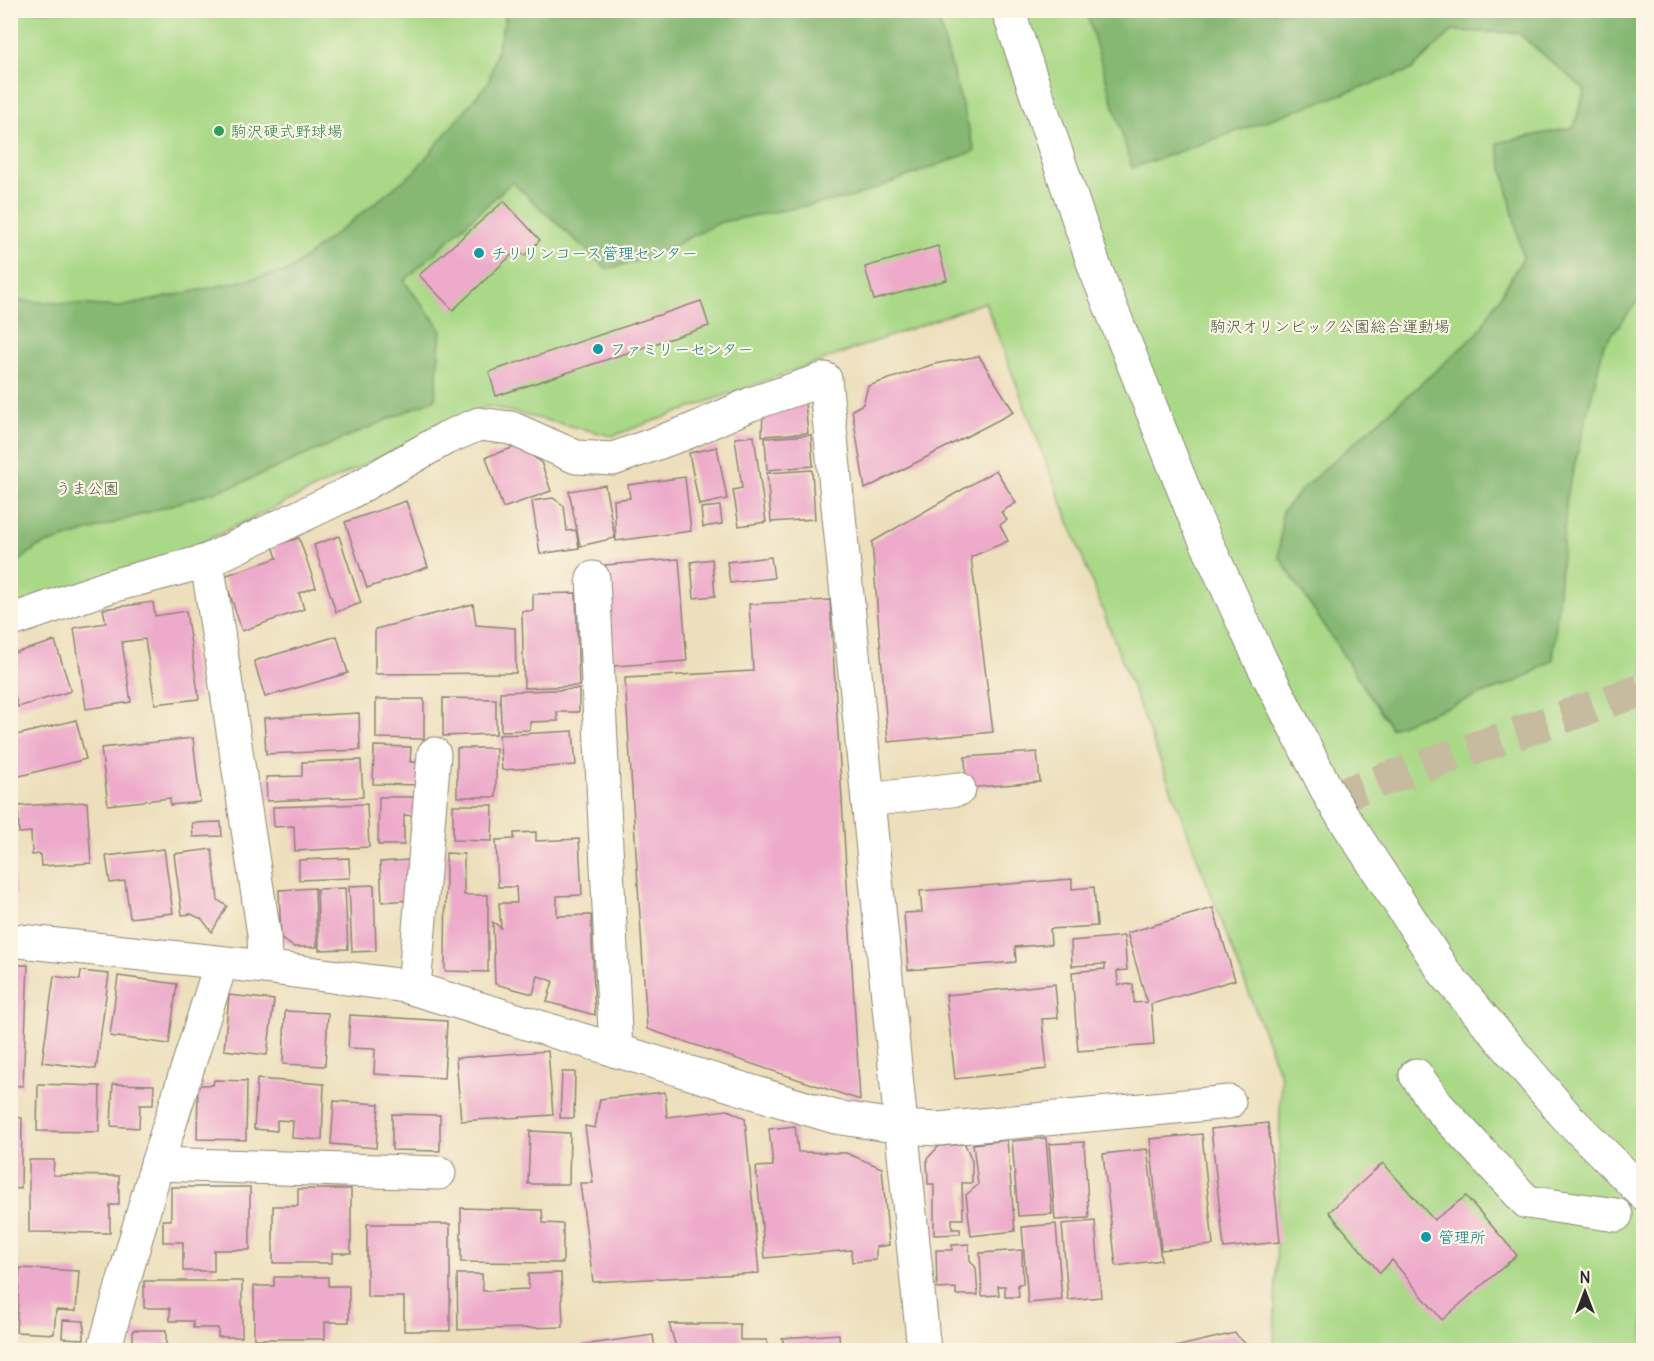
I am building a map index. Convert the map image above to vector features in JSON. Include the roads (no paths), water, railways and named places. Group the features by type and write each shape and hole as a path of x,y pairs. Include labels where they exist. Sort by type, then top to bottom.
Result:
{"street":[{"path":"1008,10 1095,268 1194,515 1261,661 1331,798 1445,973 1566,1116 1644,1194"},
{"path":"10,621 111,586 207,561 347,494 446,438 479,424 511,428 576,457 613,459 688,432 751,404 825,379 924,1350"},
{"path":"207,561 264,934 265,967"},
{"path":"593,578 616,1051"},
{"path":"414,988 434,754"},
{"path":"868,800 959,789"},
{"path":"10,940 265,967 414,988 835,1117 901,1127 938,1129 1229,1102"},
{"path":"104,1350 157,1164 221,963"},
{"path":"1416,1075 1437,1105 1527,1202 1616,1215"},
{"path":"157,1164 439,1173"}],"tunnel":[{"path":"1331,798 1644,689"}],"place":[{"name":"駒沢硬式野球場","path":"219,131"},
{"name":"チリリンコース管理センター","path":"479,253"},
{"name":"ファミリーセンター","path":"598,349"},
{"name":"管理所","path":"1426,1237"}],"park label":[{"name":"駒沢オリンピック公園総合運動場","path":"1330,326"},
{"name":"うま公園","path":"87,488"}]}
